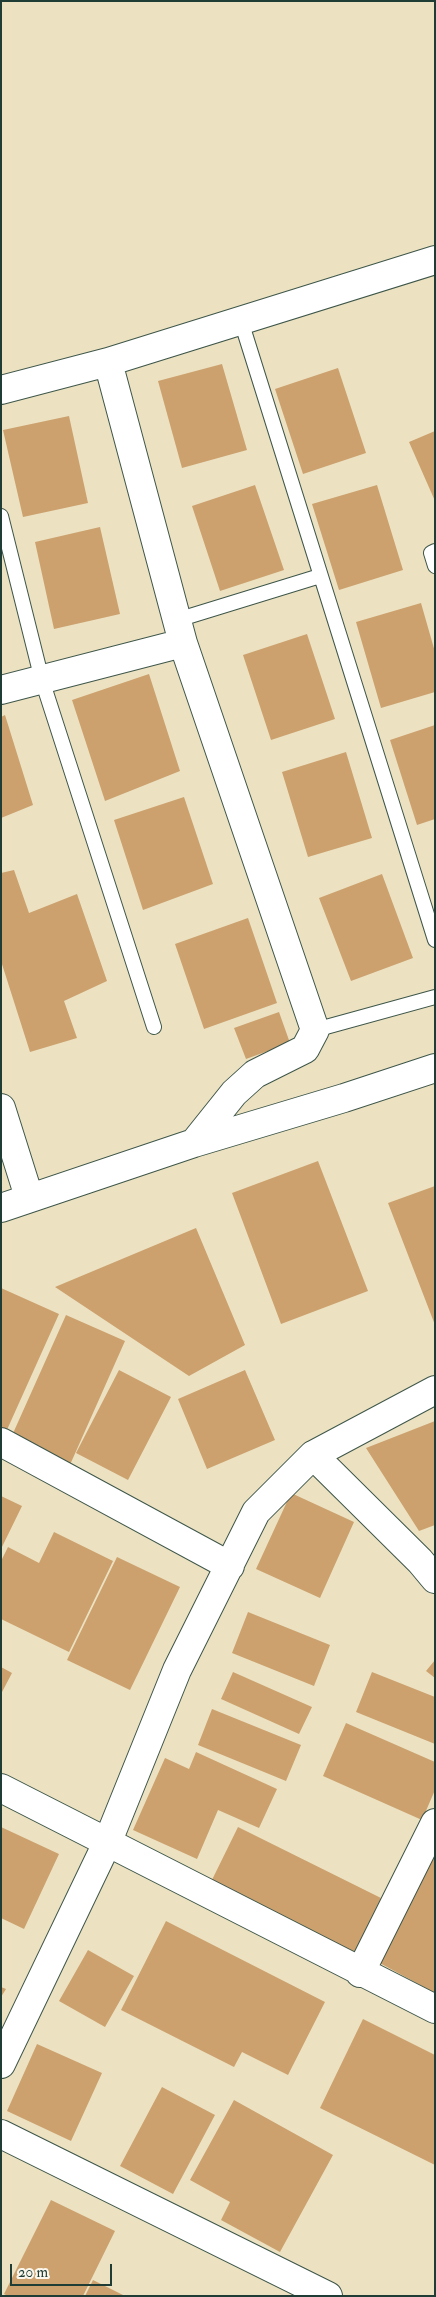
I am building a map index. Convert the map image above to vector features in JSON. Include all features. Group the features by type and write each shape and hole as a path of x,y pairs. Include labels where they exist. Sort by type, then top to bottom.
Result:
{"street":[{"path":"1,390 108,362 435,260"},
{"path":"108,362 180,631 315,1030 305,1049 255,1074 234,1093 194,1143"},
{"path":"1,690 42,680 180,631"},
{"path":"1,1208 194,1143 344,1098 435,1068"},
{"path":"1,1108 29,1197"},
{"path":"1,2064 108,1841 177,1670 256,1512 313,1455 435,1390"},
{"path":"1,1442 230,1566"},
{"path":"313,1455 430,1565"},
{"path":"1,1788 108,1841 360,1973 435,2010"},
{"path":"360,1973 435,1823"},
{"path":"1,2134 328,2296"}],"lane":[{"path":"241,320 435,940"},
{"path":"1,516 6,558 42,680 154,1027"},
{"path":"435,551 430,553 435,566"},
{"path":"180,631 320,576"},
{"path":"315,1030 435,997"}],"building":[{"path":"222,364 247,450 182,468 158,381"},
{"path":"338,368 366,453 303,474 275,389"},
{"path":"69,416 88,503 23,517 3,430"},
{"path":"435,431 435,501 409,442"},
{"path":"255,485 284,570 220,591 192,506"},
{"path":"377,485 403,570 339,590 312,504"},
{"path":"100,527 120,614 54,629 35,542"},
{"path":"421,603 435,652 435,692 381,708 356,622"},
{"path":"307,634 335,719 271,740 243,655"},
{"path":"149,674 180,771 105,801 72,700"},
{"path":"5,715 33,805 1,818 1,717"},
{"path":"435,725 435,819 417,825 390,740"},
{"path":"346,752 372,838 308,857 282,772"},
{"path":"184,797 213,884 143,910 114,820"},
{"path":"14,870 29,913 77,894 107,981 64,1001 77,1038 30,1052 1,961 1,873"},
{"path":"382,874 413,958 351,981 319,898"},
{"path":"248,918 277,1003 204,1029 175,944"},
{"path":"279,1012 290,1043 246,1059 234,1028"},
{"path":"318,1161 368,1291 281,1324 232,1193"},
{"path":"435,1186 435,1325 388,1203"},
{"path":"196,1228 245,1345 189,1376 55,1287"},
{"path":"1,1288 59,1314 6,1432 1,1430"},
{"path":"66,1315 125,1341 69,1467 10,1440"},
{"path":"119,1370 171,1397 128,1480 76,1453"},
{"path":"245,1370 275,1440 207,1469 178,1399"},
{"path":"435,1421 435,1525 419,1531 366,1448"},
{"path":"291,1493 354,1522 320,1598 256,1569"},
{"path":"1,1496 22,1506 1,1549"},
{"path":"54,1532 113,1561 69,1652 1,1619 1,1561 8,1547 39,1563"},
{"path":"117,1557 180,1587 130,1690 67,1660"},
{"path":"248,1612 330,1645 314,1686 232,1653"},
{"path":"435,1660 435,1678 426,1671"},
{"path":"1,1667 12,1673 1,1694"},
{"path":"233,1672 312,1707 299,1734 221,1699"},
{"path":"372,1672 435,1697 435,1744 356,1712"},
{"path":"212,1709 301,1745 286,1781 198,1745"},
{"path":"346,1723 435,1762 435,1790 422,1820 323,1776"},
{"path":"196,1752 277,1789 259,1828 218,1810 197,1859 133,1830 165,1758 189,1769"},
{"path":"1,1827 59,1854 24,1929 1,1918"},
{"path":"238,1827 381,1898 351,1959 208,1888"},
{"path":"433,1856 435,1857 435,1993 376,1961"},
{"path":"166,1921 325,2002 288,2075 242,2052 234,2067 121,2010"},
{"path":"88,1950 134,1976 105,2027 59,2001"},
{"path":"1,1987 6,1989 1,1997"},
{"path":"363,2019 435,2055 435,2165 320,2108"},
{"path":"37,2044 102,2073 71,2141 7,2111"},
{"path":"162,2087 215,2115 173,2194 120,2166"},
{"path":"234,2100 333,2155 280,2252 221,2220 230,2202 190,2180"},
{"path":"51,2200 115,2231 83,2296 8,2296 4,2294"},
{"path":"93,2280 125,2296 85,2296"}]}
